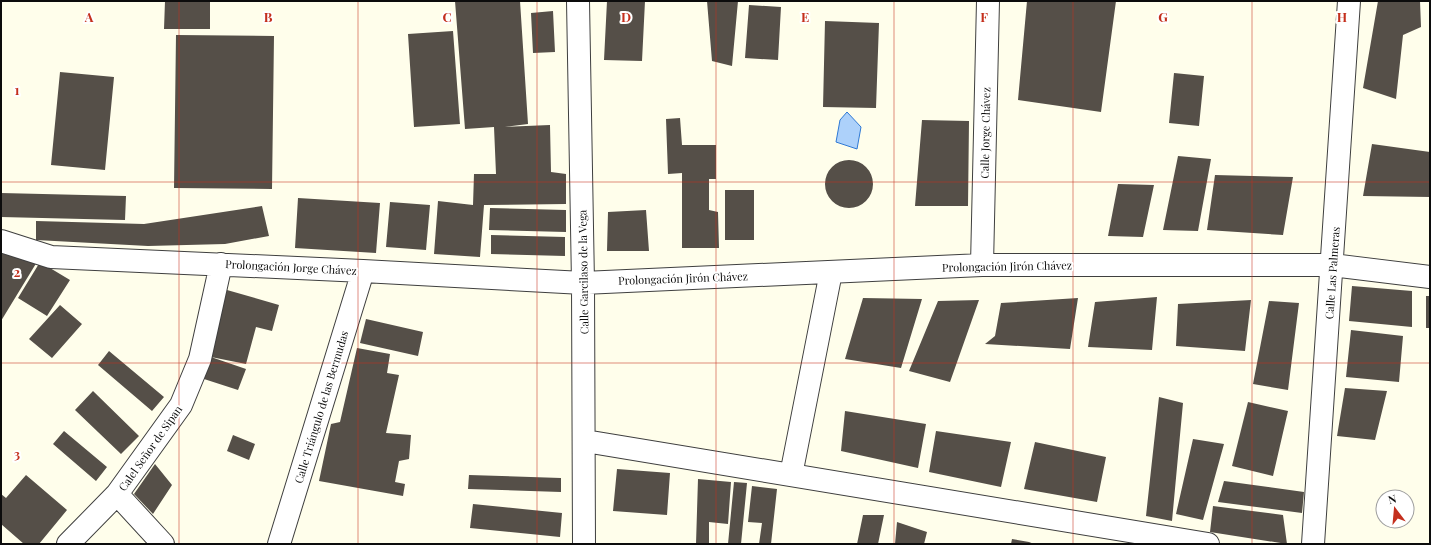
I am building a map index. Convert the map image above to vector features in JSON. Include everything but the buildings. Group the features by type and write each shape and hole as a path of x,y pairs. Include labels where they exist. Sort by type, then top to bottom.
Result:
{"street":[{"name":"Calle Garcilaso de la Vega","path":"578,1 584,283 584,544"},
{"name":"Calle Jorge Chávez","path":"982,265 988,1"},
{"name":"Calle Las Palmeras","path":"1313,544 1349,1"},
{"name":"Prolongación Jorge Chávez","path":"1,241 51,257 221,264 584,283"},
{"name":"Calel Señor de Sipan","path":"68,544 117,494 182,405 200,359 221,264"},
{"name":"Prolongación Jirón Chávez","path":"584,283 982,265 1332,265 1430,277"},
{"name":"Calle Triángulo de las Bermudas","path":"279,544 364,271"},
{"path":"791,475 831,272"},
{"path":"585,441 1208,544"},
{"path":"117,494 163,544"}],"water":[{"path":"847,112 861,127 857,149 836,142 840,120"}]}
